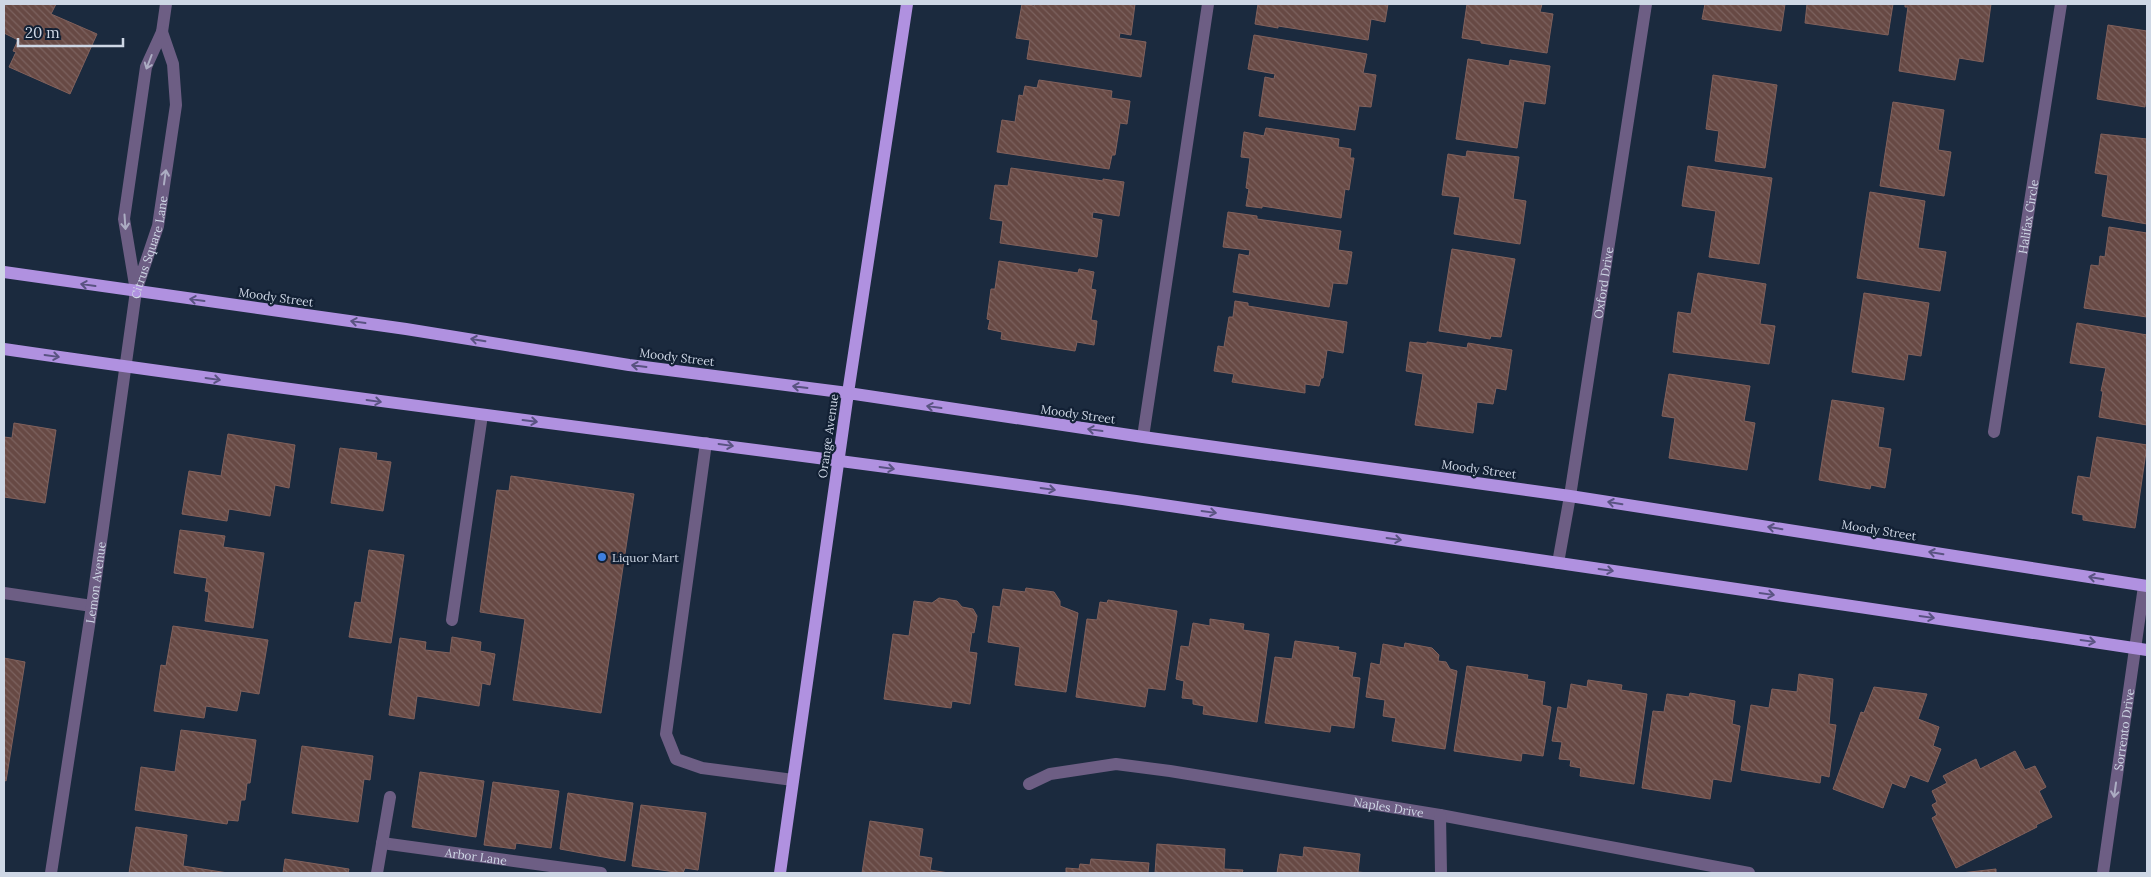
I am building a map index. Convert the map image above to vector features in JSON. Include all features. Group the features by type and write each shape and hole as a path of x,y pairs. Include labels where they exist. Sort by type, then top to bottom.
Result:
{"main road":[{"name":"Orange Avenue","path":"780,873 838,462 907,4"},
{"name":"Moody Street","path":"4,272 406,329 629,365 1570,496 2146,586"},
{"path":"4,349 482,415 706,442 838,462 1136,501 2141,649"}],"street":[{"name":"Citrus Square Lane","path":"136,291 124,218 146,67 162,32 166,4"},
{"path":"1143,437 1208,4"},
{"name":"Oxford Drive","path":"1558,563 1646,4"},
{"name":"Halifax Circle","path":"1994,432 2061,4"},
{"name":"Citrus Square Lane","path":"136,291 158,226 176,105 173,64 162,32"},
{"name":"Lemon Avenue","path":"51,873 92,606 136,291"},
{"path":"452,620 482,415"},
{"path":"706,442 666,734 676,760 702,768 793,780"},
{"name":"Sorrento Drive","path":"2103,873 2141,649 2146,586"},
{"path":"4,593 92,606"},
{"name":"Naples Drive","path":"1028,784 1050,774 1116,764 1170,770 1440,815 1749,873"},
{"path":"377,873 390,797"},
{"path":"1440,815 1441,873"},
{"name":"Arbor Lane","path":"382,843 601,873"}],"building":[{"path":"4,4 56,4 51,14 97,34 70,94 9,67 16,52 13,51 18,40 4,33"},
{"path":"1022,4 1034,6 1035,4 1135,4 1131,35 1120,33 1119,38 1146,42 1141,77 1027,59 1030,40 1016,38"},
{"path":"1258,4 1388,4 1385,22 1371,19 1368,40 1255,24"},
{"path":"1467,4 1542,4 1540,12 1553,14 1547,53 1481,43 1481,41 1462,38"},
{"path":"1705,4 1785,4 1781,31 1702,19"},
{"path":"1807,4 1893,4 1888,35 1805,23"},
{"path":"1905,4 1991,4 1983,62 1959,58 1955,80 1899,71 1908,7 1905,7"},
{"path":"2108,25 2147,31 2147,89 2145,107 2097,99"},
{"path":"1254,35 1367,54 1363,73 1376,75 1371,107 1359,106 1355,130 1259,116 1265,77 1274,79 1275,74 1248,69"},
{"path":"1468,59 1509,66 1510,60 1550,66 1545,104 1524,101 1517,148 1456,139"},
{"path":"1713,75 1777,85 1765,168 1715,161 1719,131 1706,129"},
{"path":"1039,80 1112,91 1111,98 1130,101 1127,124 1120,123 1115,155 1112,155 1109,169 997,152 1002,120 1015,122 1019,95 1023,96 1025,86 1037,88"},
{"path":"1893,102 1944,110 1938,150 1951,152 1944,196 1880,186"},
{"path":"1266,128 1339,139 1338,147 1351,149 1350,158 1354,158 1349,190 1345,189 1341,218 1262,206 1262,208 1246,206 1249,189 1246,188 1250,158 1241,157 1244,132 1264,136"},
{"path":"2101,134 2147,139 2147,224 2102,216 2108,175 2095,173"},
{"path":"1467,151 1519,157 1513,199 1526,201 1520,244 1454,234 1460,197 1442,195 1448,154 1466,157"},
{"path":"1688,166 1772,178 1759,264 1709,257 1716,211 1682,206"},
{"path":"1011,168 1103,181 1103,179 1124,182 1119,216 1093,212 1092,218 1102,220 1097,257 1000,243 1003,221 990,219 995,185 1008,186"},
{"path":"1870,192 1925,201 1918,248 1946,252 1940,291 1857,278"},
{"path":"1228,212 1257,216 1257,219 1341,231 1338,250 1352,252 1347,284 1333,283 1329,307 1233,292 1239,254 1249,256 1250,250 1223,247"},
{"path":"2109,227 2147,233 2147,317 2084,308 2091,265 2099,266 2100,256 2105,257"},
{"path":"1452,249 1515,259 1501,337 1491,336 1490,339 1439,331"},
{"path":"999,261 1078,273 1079,269 1094,272 1091,289 1096,290 1091,320 1097,321 1094,345 1077,342 1075,351 1001,339 1002,332 988,329 990,320 987,319 991,289 995,289"},
{"path":"1698,273 1766,284 1760,324 1775,326 1769,364 1673,352 1678,312 1691,314"},
{"path":"1864,293 1929,303 1921,356 1908,354 1904,380 1852,372"},
{"path":"1235,301 1248,303 1248,306 1347,322 1343,353 1327,350 1323,378 1321,378 1319,386 1305,384 1305,393 1232,382 1234,374 1214,371 1218,346 1224,347 1229,317 1233,317"},
{"path":"2077,323 2147,335 2147,425 2099,417 2103,391 2101,391 2106,368 2070,363"},
{"path":"1410,342 1427,344 1427,342 1467,348 1468,343 1512,350 1506,390 1496,388 1493,404 1477,402 1473,433 1415,425 1423,374 1406,371"},
{"path":"1669,374 1750,386 1744,421 1755,423 1747,470 1669,458 1675,418 1662,416"},
{"path":"1832,400 1884,408 1878,447 1891,449 1885,488 1871,485 1870,489 1819,480"},
{"path":"14,423 56,430 45,503 4,497 4,437 12,438"},
{"path":"228,434 295,445 289,488 275,485 270,516 229,509 227,521 182,514 189,471 221,476"},
{"path":"2097,437 2147,445 2135,528 2083,520 2083,515 2072,513 2078,476 2090,478"},
{"path":"340,448 377,453 376,460 391,462 383,511 331,503"},
{"path":"511,476 634,494 601,713 513,700 525,619 480,612 497,490 509,491"},
{"path":"180,530 225,536 223,547 264,553 253,628 205,621 209,592 205,591 207,578 174,573"},
{"path":"369,550 404,555 391,643 349,637 355,602 361,603"},
{"path":"1026,588 1054,592 1060,601 1060,606 1078,613 1066,692 1015,685 1020,647 988,642 993,606 1000,607 1003,589 1025,592"},
{"path":"939,598 957,601 962,607 973,609 977,616 969,652 977,653 970,704 952,701 951,708 884,699 893,634 909,636 914,601 932,603"},
{"path":"1108,600 1177,611 1165,690 1148,688 1145,707 1076,697 1087,619 1097,620 1100,602 1107,603"},
{"path":"1210,619 1244,624 1243,630 1269,634 1257,722 1203,714 1204,706 1193,704 1193,699 1182,698 1184,681 1176,679 1181,646 1189,647 1193,623 1210,626"},
{"path":"173,626 268,640 259,694 241,691 237,711 206,706 204,718 154,711 161,665 166,666"},
{"path":"452,637 481,642 480,651 495,654 490,685 482,683 479,706 417,696 414,719 389,715 400,638 426,642 425,650 450,653"},
{"path":"1295,641 1339,647 1338,650 1356,653 1352,677 1360,678 1354,728 1331,725 1330,732 1265,723 1275,657 1292,659"},
{"path":"1405,643 1432,648 1439,655 1438,661 1446,662 1450,669 1457,671 1445,749 1392,741 1396,718 1383,716 1385,700 1366,697 1371,663 1380,665 1383,644 1404,648"},
{"path":"4,658 25,662 6,781 4,780"},
{"path":"1467,666 1528,675 1527,679 1545,682 1542,705 1551,707 1543,756 1522,753 1521,761 1454,751"},
{"path":"1799,674 1833,679 1829,724 1836,725 1829,777 1821,775 1820,783 1741,770 1751,705 1769,708 1772,689 1797,692"},
{"path":"1588,680 1622,685 1621,690 1647,694 1634,784 1580,776 1581,768 1570,766 1571,760 1559,759 1562,742 1552,741 1558,707 1567,709 1571,684 1587,687"},
{"path":"1874,687 1927,694 1918,719 1939,727 1933,746 1941,749 1928,782 1910,775 1905,788 1892,783 1883,808 1833,789 1861,712 1864,713"},
{"path":"1690,693 1735,701 1732,724 1740,726 1731,782 1713,779 1710,799 1642,788 1653,711 1664,712 1667,694 1689,697"},
{"path":"181,730 256,740 250,783 247,783 245,800 241,800 238,821 228,820 227,824 135,810 141,767 175,772"},
{"path":"302,746 373,756 370,780 364,779 358,822 292,813"},
{"path":"2015,751 2025,770 2035,766 2046,787 2039,791 2052,817 2036,825 2037,827 1956,868 1932,818 1937,815 1932,805 1937,802 1932,791 1947,783 1943,776 1976,759 1980,769"},
{"path":"420,772 484,781 476,837 412,827"},
{"path":"493,782 559,791 551,848 516,843 515,849 484,845"},
{"path":"568,793 633,803 625,861 560,849"},
{"path":"641,805 706,813 698,870 685,868 683,873 632,866"},
{"path":"870,821 923,829 919,856 932,858 930,870 949,873 862,873"},
{"path":"136,827 187,835 183,866 228,873 129,873"},
{"path":"1157,844 1225,849 1224,869 1243,870 1242,873 1155,873"},
{"path":"1304,847 1360,854 1358,872 1368,873 1277,873 1280,854 1303,857"},
{"path":"285,859 349,869 348,873 283,873"},
{"path":"1091,859 1149,863 1148,873 1066,873 1066,868 1079,869 1080,864 1090,865"},
{"path":"1996,869 1996,873 1961,873"}],"place":[{"name":"Liquor Mart","path":"602,557"}]}
